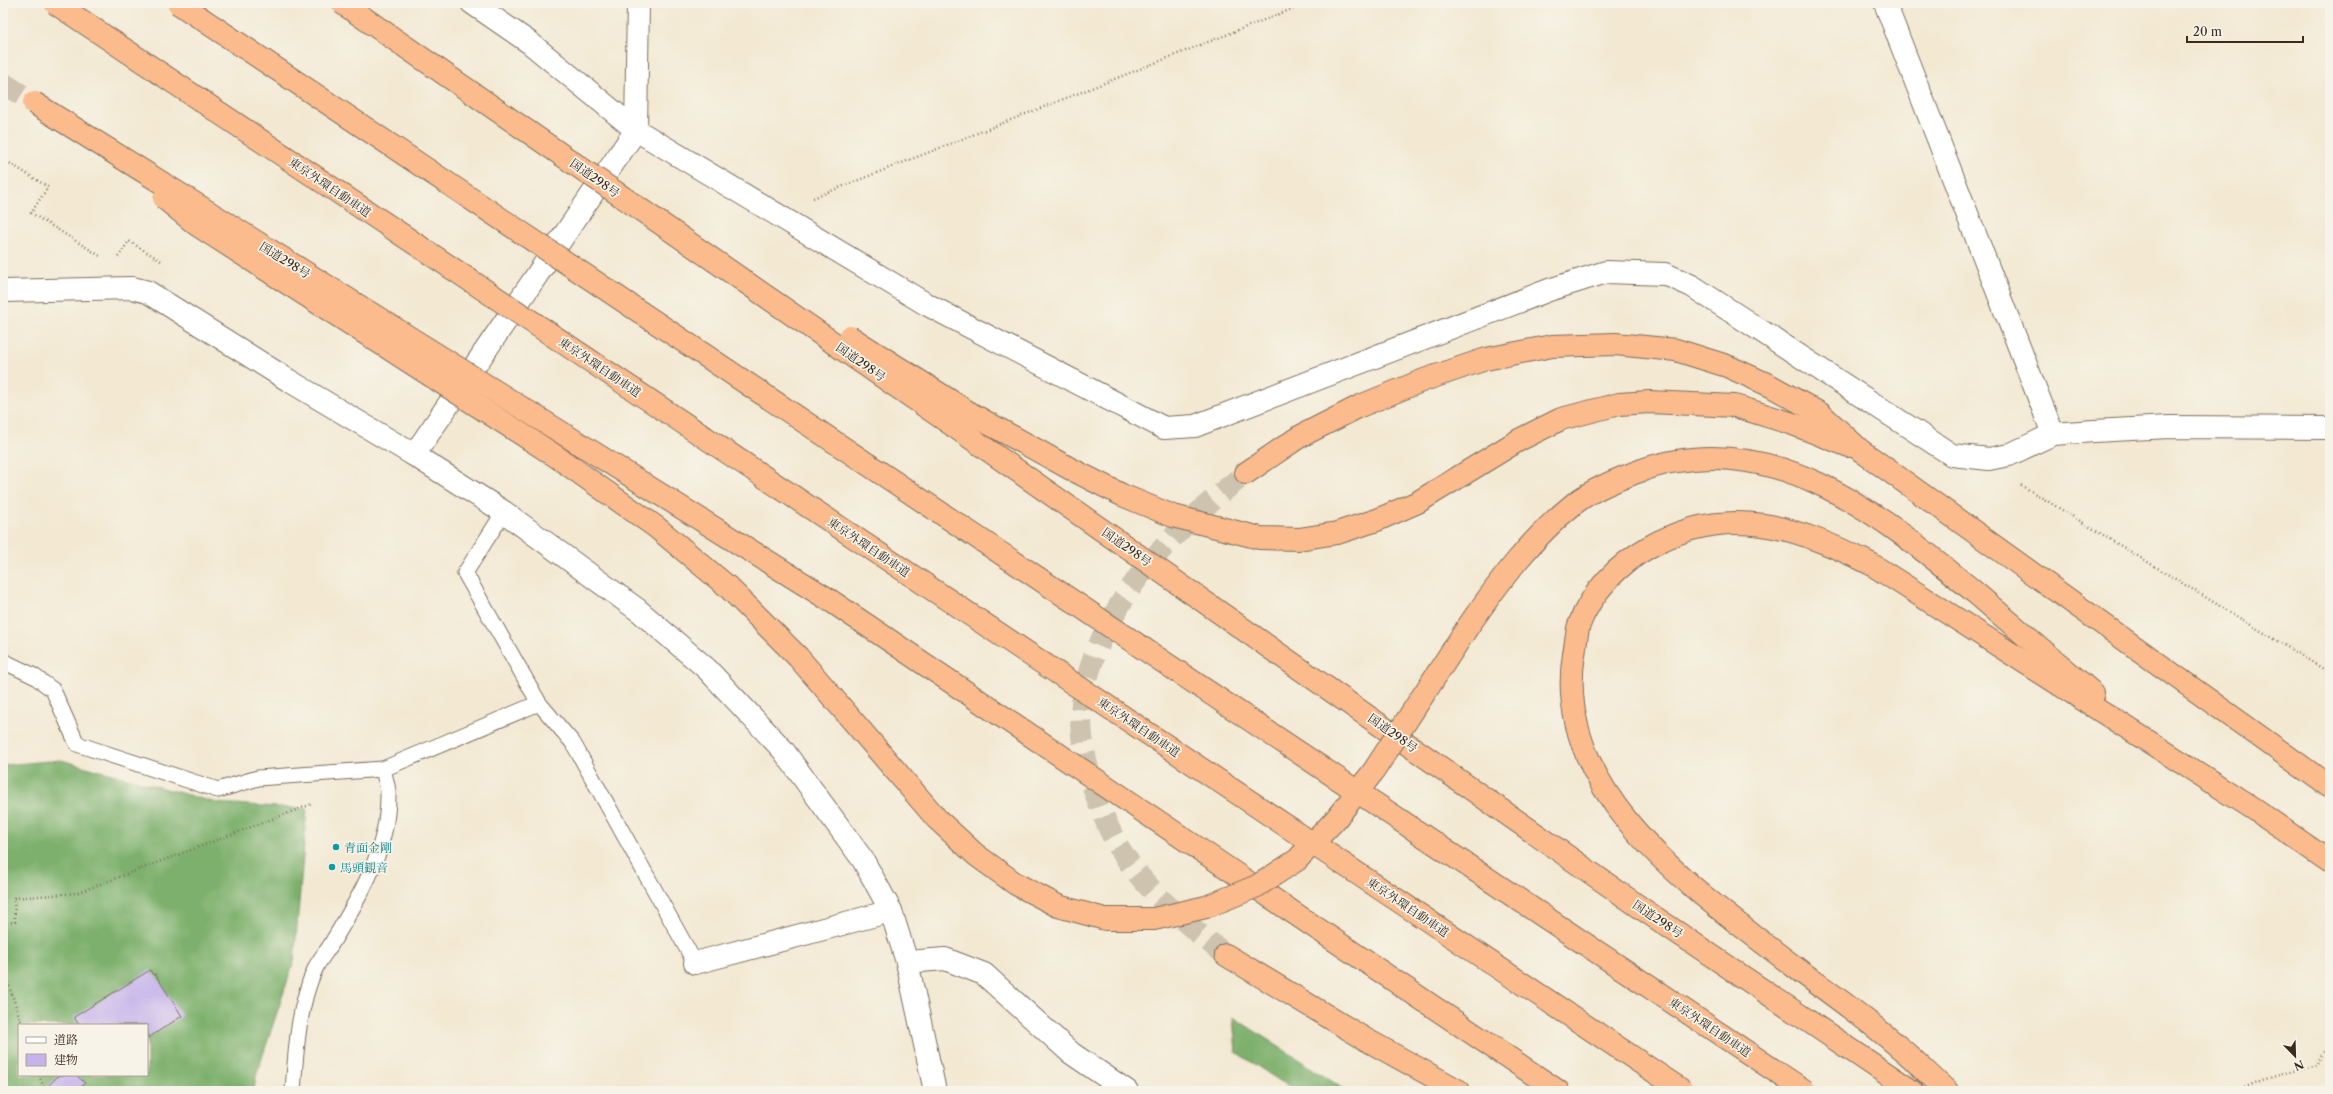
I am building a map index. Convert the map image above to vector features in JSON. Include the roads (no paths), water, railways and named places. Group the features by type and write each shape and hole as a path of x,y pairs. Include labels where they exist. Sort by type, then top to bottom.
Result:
{"highway":[{"name":"東京外環自動車道","path":"55,3 1684,1091"},
{"name":"東京外環自動車道","path":"178,3 1804,1091"},
{"name":"国道298号","path":"342,3 584,170 962,419 1641,908 1912,1091"},
{"name":"国道298号","path":"34,103 831,601 1558,1091"},
{"path":"101,145 197,225 557,457 656,527 728,587 798,658 937,819 976,855 1016,884 1058,906 1105,919 1154,919 1206,907 1257,886 1297,860 1335,820 1373,772 1467,628 1507,570 1542,532 1577,502 1614,481 1654,465 1699,457 1741,459 1780,467 1822,485 1864,507 1934,558 2161,750"},
{"path":"1246,473 1299,437 1360,406 1424,380 1486,359 1552,346 1615,344 1676,350 1727,366 1771,386 1821,414 1860,450 2330,787"},
{"path":"962,419 1069,468 1122,495 1173,516 1260,538 1299,539 1337,532 1377,520 1418,502 1519,440 1561,419 1619,404 1649,402 1735,406 1793,424 1860,450"},
{"path":"1947,1091 1900,1047 1689,886 1642,838 1610,797 1588,759 1573,716 1572,669 1579,625 1600,589 1630,558 1668,536 1714,524 1757,523 1795,531 1831,544 1871,564 2254,808 2330,862"},
{"path":"1226,955 1339,1023 1459,1091"}],"street":[{"path":"472,3 530,43 636,130 776,212 926,304 1164,428 1195,426 1549,290 1606,272 1665,274 1692,286 1952,455 1989,459 2009,455 2053,434 2169,427 2330,428"},
{"path":"414,455 636,130 638,3"},
{"path":"1885,3 2053,434"},
{"path":"3,291 132,288 148,292 288,380 414,455 504,512 638,610 707,669 783,750 863,860 891,911 907,962 935,1091"},
{"path":"695,963 891,911"},
{"path":"907,962 945,958 984,974 1070,1053 1127,1091"}],"lane":[{"path":"504,512 465,572 539,703 572,743 695,963"},
{"path":"3,661 34,676 53,690 77,744 218,790 258,778 383,769 539,703"},
{"path":"293,1091 297,1038 304,1001 315,968 333,942 372,871 385,833 388,791 383,769"}],"tunnel":[{"path":"3,83 34,103"},
{"path":"1226,955 1196,931 1153,892 1118,846 1103,815 1090,777 1085,758 1081,720 1082,704 1092,662 1111,620 1135,582 1149,564 1182,528 1224,490 1246,473"}],"place":[{"name":"青面金剛","path":"336,847"},
{"name":"馬頭観音","path":"332,867"}]}
